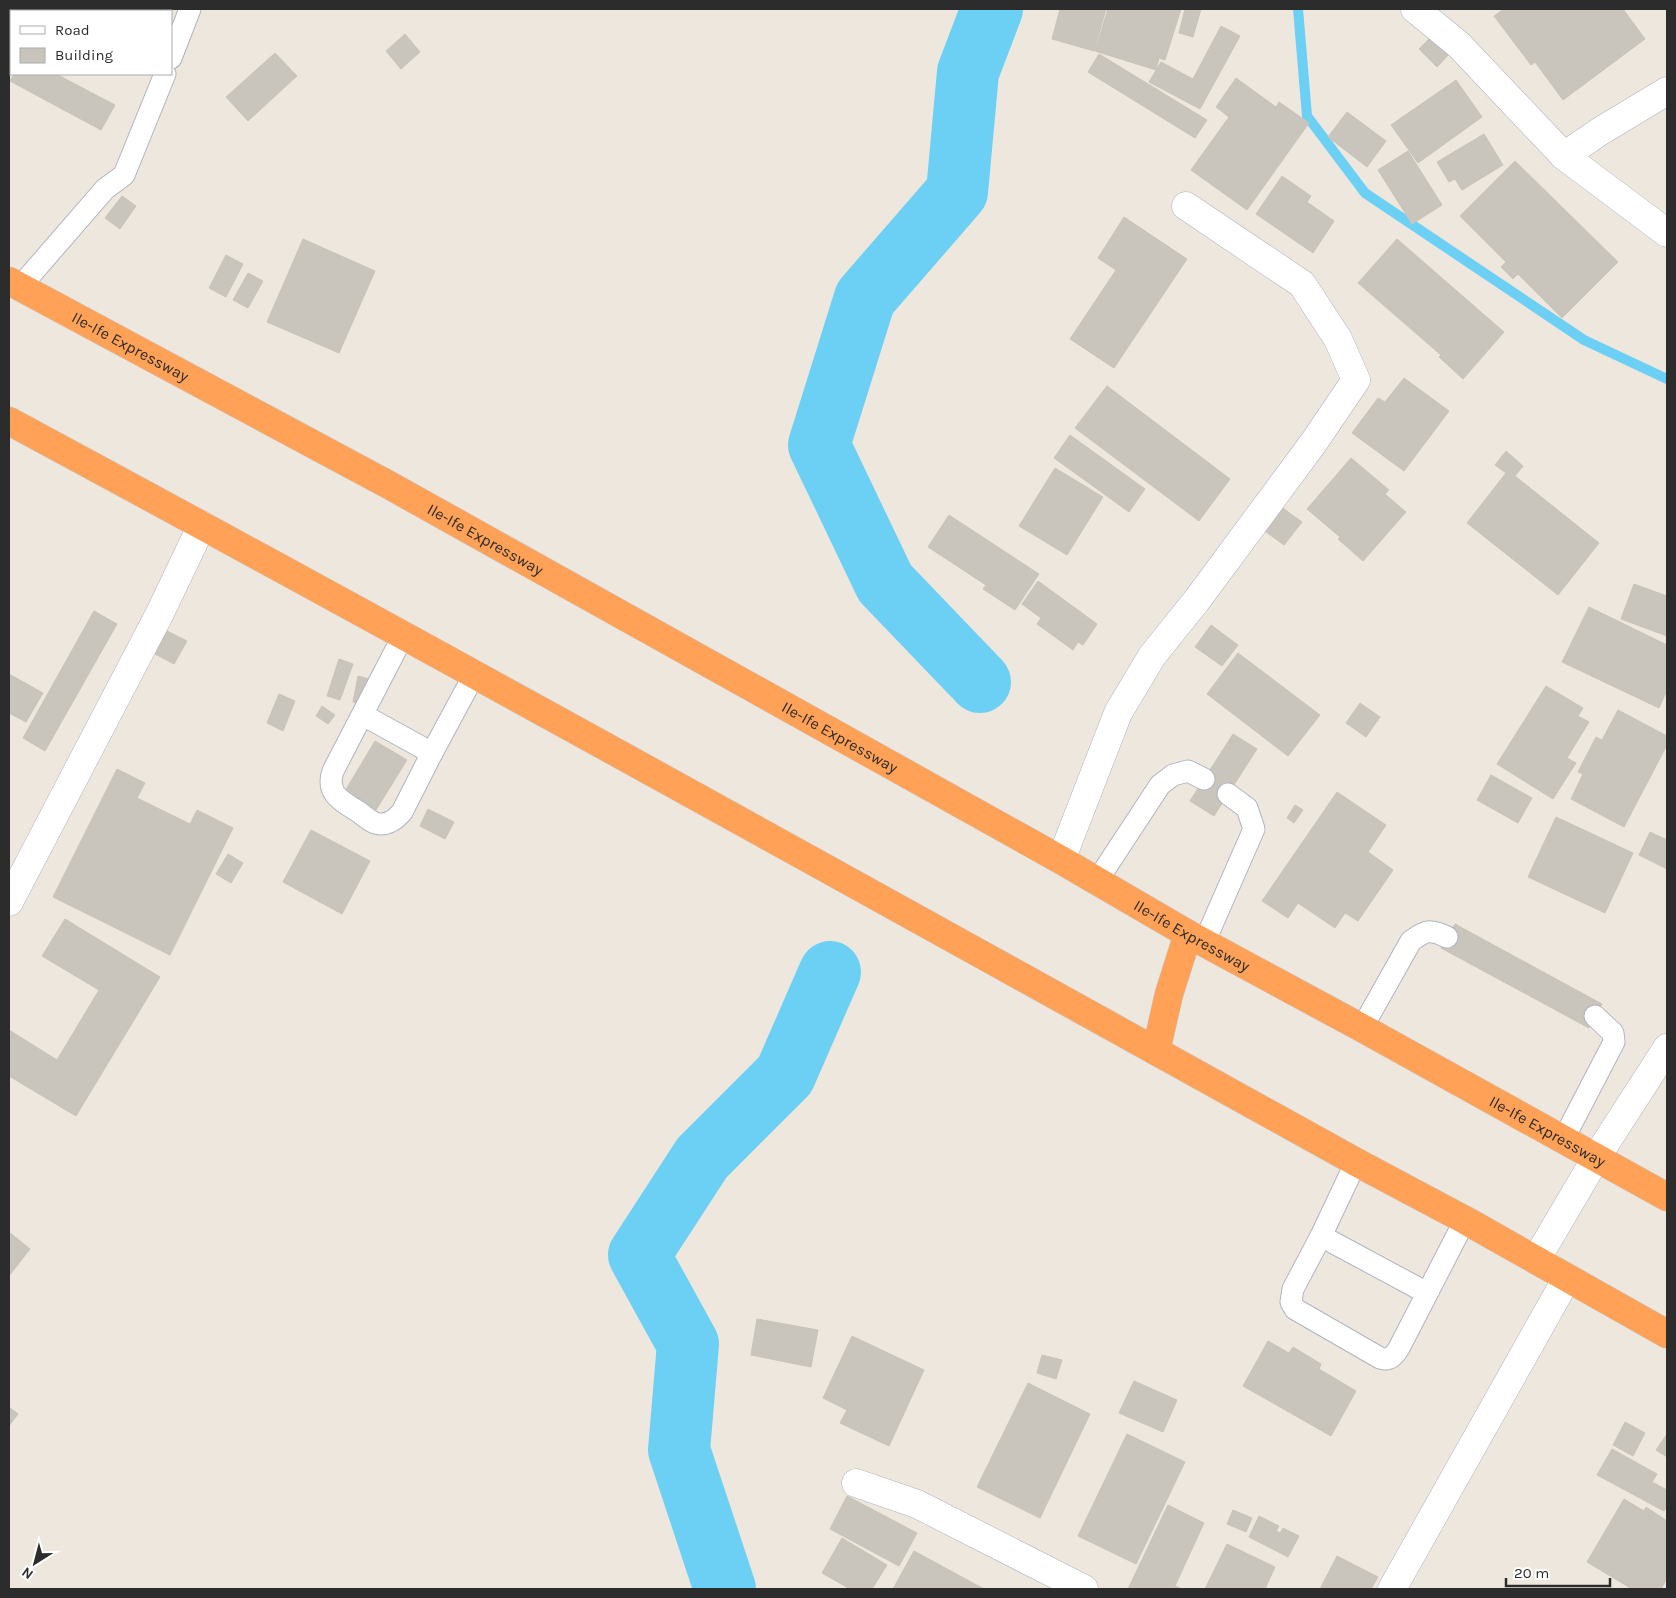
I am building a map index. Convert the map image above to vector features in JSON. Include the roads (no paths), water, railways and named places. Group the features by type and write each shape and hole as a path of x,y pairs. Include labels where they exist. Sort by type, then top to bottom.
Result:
{"highway":[{"name":"Ile-Ife Expressway","path":"14,284 389,485 1061,860 1196,939 1362,1028 1667,1197"},
{"path":"9,421 202,525 1464,1220 1667,1334"},
{"path":"1156,1051 1169,994 1196,939"}],"street":[{"path":"1415,9 1459,45 1564,156 1667,233"},
{"path":"1564,156 1599,132 1667,91"},
{"path":"1061,860 1118,713 1152,656 1197,600 1314,442 1356,380 1338,339 1302,284 1186,206"},
{"path":"9,902 159,615 202,525"},
{"path":"1536,1260 1596,1158 1667,1048"},
{"path":"1392,1589 1567,1278"},
{"path":"856,1483 917,1504 1084,1589"}],"lane":[{"path":"172,55 190,9"},
{"path":"14,284 105,189 124,174 166,75"},
{"path":"403,636 330,780 332,788 339,799 376,824 396,819 402,812 474,675"},
{"path":"362,715 432,753"},
{"path":"1097,881 1160,786 1173,775 1188,771 1204,779"},
{"path":"1196,939 1254,829 1247,808 1228,794"},
{"path":"1362,1028 1411,941 1423,933 1434,931 1447,937"},
{"path":"1563,1140 1614,1042 1613,1033 1595,1016"},
{"path":"1356,1162 1321,1236 1293,1289 1291,1302 1295,1309 1380,1358 1389,1359 1394,1356 1464,1220"},
{"path":"1321,1236 1427,1293"}],"waterway":[{"path":"980,682 885,583 819,445 865,298 957,192 968,72 992,9"},
{"path":"1298,9 1307,116 1365,193 1584,340 1667,379"},
{"path":"725,1589 679,1450 688,1344 639,1255 702,1158 785,1075 830,972"}]}
